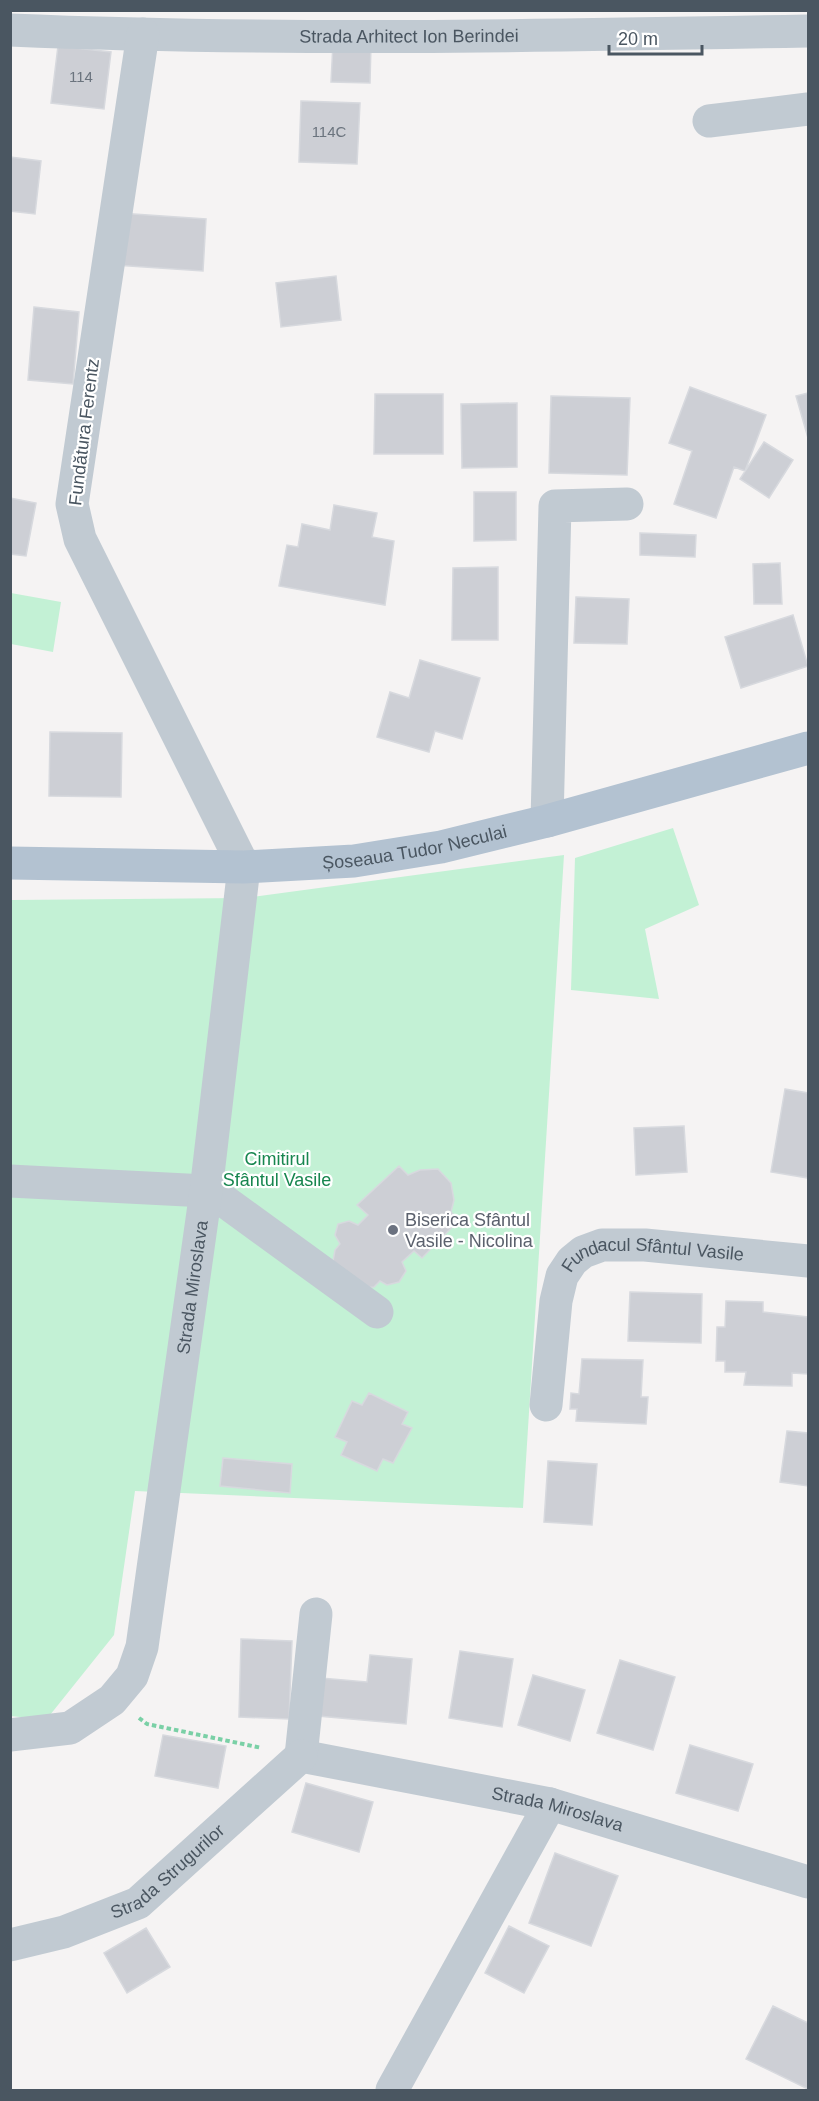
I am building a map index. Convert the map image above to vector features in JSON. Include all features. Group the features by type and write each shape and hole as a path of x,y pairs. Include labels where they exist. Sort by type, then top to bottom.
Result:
{"main road":[{"name":"Șoseaua Tudor Neculai","path":"10,863 244,867 354,861 441,847 547,821 808,748"}],"street":[{"name":"Strada Arhitect Ion Berindei","path":"10,30 143,34 405,36 808,31"},
{"name":"Fundătura Ferentz","path":"143,34 72,504 80,539 244,867"},
{"path":"709,121 808,109"},
{"path":"547,821 555,506 627,504"},
{"name":"Strada Miroslava","path":"10,1735 69,1728 112,1700 132,1676 142,1647 206,1191 244,867"},
{"path":"10,1181 206,1191 216,1195 377,1312"},
{"name":"Fundacul Sfântul Vasile","path":"546,1406 556,1301 562,1276 572,1261 583,1252 602,1245 645,1245 808,1261"},
{"path":"301,1756 316,1614"},
{"name":"Strada Miroslava","path":"301,1756 550,1804 808,1882"},
{"name":"Strada Strugurilor","path":"10,1945 64,1932 138,1903 301,1756"},
{"path":"392,2091 550,1804"}],"path":[{"path":"112,1700 147,1724 301,1756"}],"green space":[{"path":"11,593 61,602 53,652 11,644"},
{"path":"673,828 699,905 645,929 659,999 571,990 575,858"},
{"name":"Cimitirul Sfântul Vasile","path":"564,855 523,1508 135,1491 114,1635 46,1720 11,1716 11,900 244,898"}],"building":[{"path":"333,43 371,44 370,83 331,82"},
{"path":"58,46 111,52 104,109 51,103"},
{"path":"301,101 360,103 357,164 299,162"},
{"path":"10,157 41,161 35,214 10,211"},
{"path":"119,213 206,219 203,271 115,265"},
{"path":"336,276 341,320 281,327 276,283"},
{"path":"34,307 79,312 73,384 28,380"},
{"path":"690,387 766,415 745,471 734,467 716,518 674,504 692,451 669,443"},
{"path":"808,393 808,438 796,396"},
{"path":"375,394 443,394 443,454 374,454"},
{"path":"551,396 630,398 627,475 549,473"},
{"path":"517,403 517,467 462,468 461,404"},
{"path":"764,442 793,460 769,498 740,479"},
{"path":"474,492 516,492 516,540 474,541"},
{"path":"10,498 36,503 26,556 10,554"},
{"path":"334,505 377,513 372,537 394,541 385,605 279,586 287,545 298,547 302,524 330,530"},
{"path":"640,533 696,535 695,557 640,555"},
{"path":"780,563 782,604 754,604 753,564"},
{"path":"498,567 498,640 452,640 453,568"},
{"path":"576,597 629,599 627,644 574,643"},
{"path":"793,615 808,666 741,688 725,637"},
{"path":"420,660 480,678 462,739 435,731 429,752 377,737 390,692 409,698"},
{"path":"50,732 122,733 121,797 49,796"},
{"path":"785,1089 808,1093 808,1178 771,1172"},
{"path":"684,1126 687,1172 636,1175 634,1128"},
{"name":"Biserica Sfântul Vasile - Nicolina","path":"399,1166 408,1175 420,1170 438,1169 451,1183 454,1200 451,1212 459,1220 422,1258 414,1251 402,1262 406,1271 399,1282 387,1285 380,1281 374,1287 357,1288 333,1261 335,1250 340,1244 335,1235 338,1224 349,1221 358,1225 368,1215 357,1205"},
{"path":"630,1292 702,1294 701,1343 628,1341"},
{"path":"726,1301 763,1302 763,1312 808,1317 808,1374 792,1373 792,1386 744,1385 746,1372 725,1372 725,1361 716,1361 717,1327 725,1327"},
{"path":"582,1359 643,1360 641,1397 648,1397 646,1424 576,1421 577,1409 570,1409 571,1393 579,1394"},
{"path":"369,1393 408,1412 402,1424 412,1428 393,1463 383,1459 377,1471 341,1455 347,1442 335,1437 352,1401 362,1405"},
{"path":"787,1431 808,1433 808,1486 780,1482"},
{"path":"223,1458 292,1464 290,1493 220,1486"},
{"path":"548,1461 597,1464 592,1525 544,1522"},
{"path":"241,1639 292,1641 289,1719 239,1717"},
{"path":"460,1651 513,1659 502,1727 449,1718"},
{"path":"370,1655 412,1659 406,1724 318,1716 321,1678 367,1682"},
{"path":"620,1660 675,1677 653,1750 597,1733"},
{"path":"533,1675 585,1690 570,1741 518,1725"},
{"path":"163,1735 226,1746 218,1788 155,1776"},
{"path":"690,1745 753,1764 738,1811 676,1793"},
{"path":"306,1783 373,1802 359,1852 292,1832"},
{"path":"555,1853 618,1876 591,1946 529,1923"},
{"path":"509,1926 549,1946 524,1993 485,1973"},
{"path":"146,1928 170,1967 127,1993 104,1953"},
{"path":"773,2006 808,2023 808,2089 746,2059"}],"place":[{"name":"Biserica Sfântul Vasile - Nicolina","path":"393,1230"}]}
